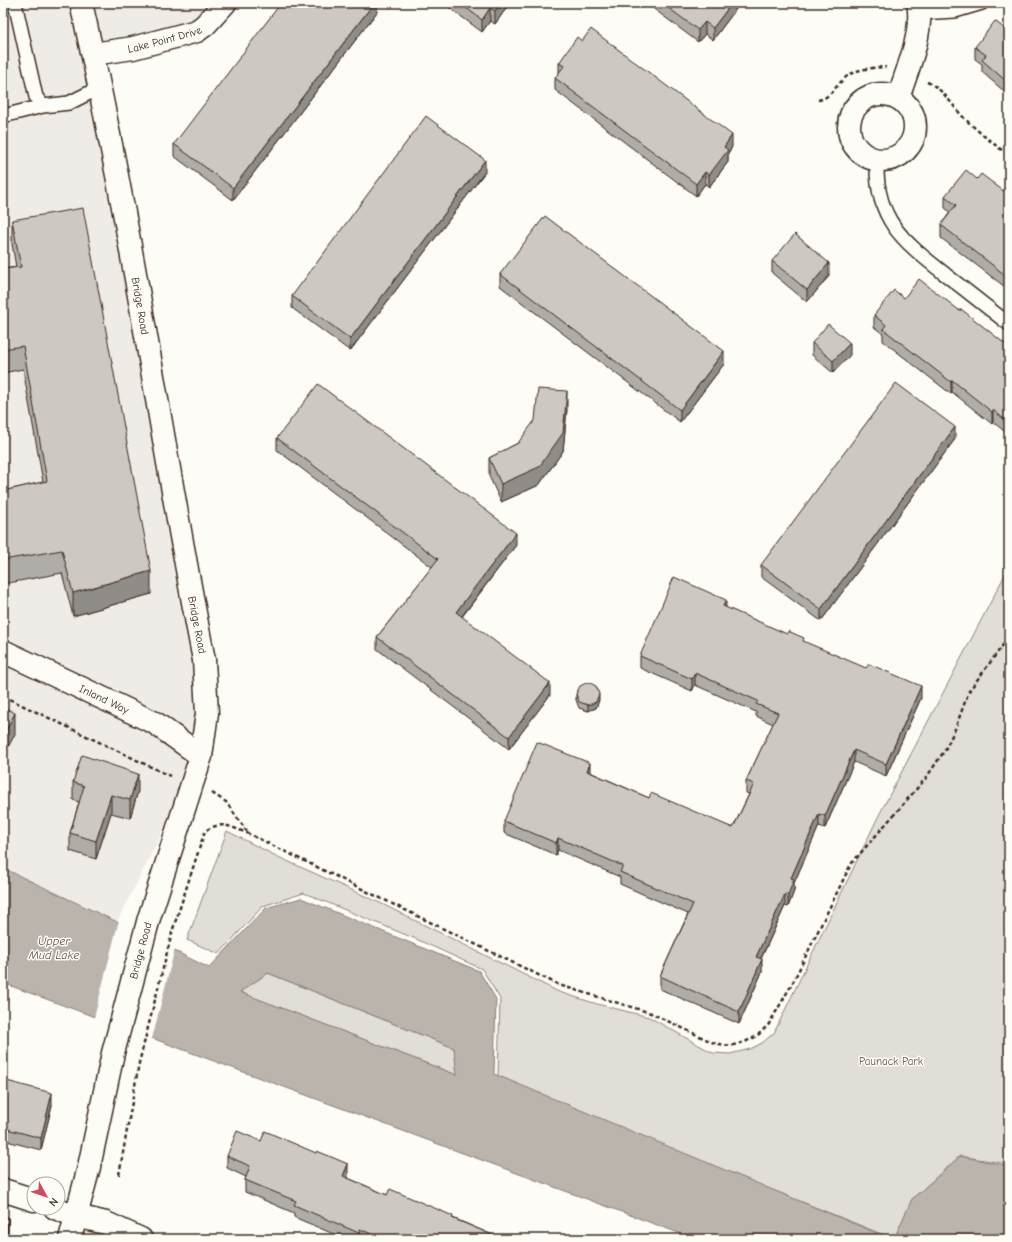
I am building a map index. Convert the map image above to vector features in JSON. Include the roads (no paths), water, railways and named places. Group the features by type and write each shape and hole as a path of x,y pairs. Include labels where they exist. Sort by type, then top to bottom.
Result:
{"street":[{"name":"Bridge Road","path":"70,1239 88,1167 113,1053 149,918 201,756 207,713 204,660 126,220 93,54 81,3"},
{"name":"Lake Point Drive","path":"93,54 133,48 197,31 206,26 225,3"},
{"path":"898,98 912,55 919,8"},
{"path":"888,94 898,98 907,105 913,115 916,126 914,137 909,148 900,156 889,160 878,160 867,157 858,151 852,142 849,132 849,121 852,111 867,97 888,94"},
{"name":"Inland Way","path":"3,650 155,724 201,756"},
{"path":"3,1190 26,1197"},
{"path":"66,1212 106,1223 141,1239"}],"lane":[{"path":"15,3 36,97 43,106"},
{"path":"919,8 955,11 982,3"},
{"path":"3,116 43,106 69,103 100,88"},
{"path":"878,160 877,175 880,199 891,224 908,245 1009,324"}],"water":[{"name":"Upper Mud Lake","path":"3,868 117,922 209,968 266,908 301,898 479,971 496,999 494,1074 891,1239 695,1239 3,983","holes":["268,973 454,1048 457,1075 240,992"]},
{"path":"960,1156 1009,1166 1009,1239 894,1239 912,1199"}],"park label":[{"name":"Paunack Park","path":"891,1061"}]}
